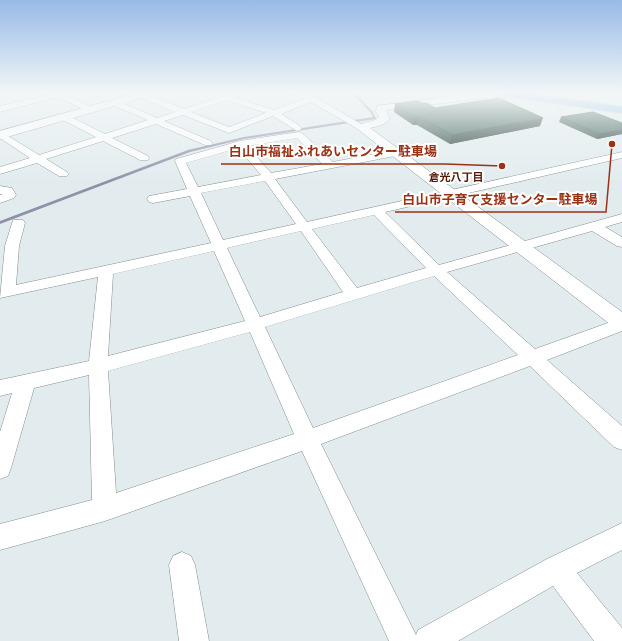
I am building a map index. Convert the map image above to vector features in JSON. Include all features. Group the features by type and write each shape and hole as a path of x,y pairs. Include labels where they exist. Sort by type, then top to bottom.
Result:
{"street":[{"path":"1,135 49,122"},
{"path":"72,122 144,158"},
{"path":"0,172 153,122"},
{"path":"158,122 208,143"},
{"path":"209,122 229,130 250,122"},
{"path":"288,122 297,128"},
{"path":"353,122 522,247 622,324"},
{"path":"357,124 380,122"},
{"path":"1,135 63,174"},
{"path":"330,165 299,135 240,144 180,160 308,440 404,641"},
{"path":"240,144 268,177 353,294"},
{"path":"154,199 395,153"},
{"path":"18,223 12,246 4,292 106,271 622,155"},
{"path":"0,190 8,190 10,195 0,199"},
{"path":"376,210 436,270 622,440"},
{"path":"0,388 98,366 255,324 436,270 622,218"},
{"path":"594,226 622,244"},
{"path":"105,509 98,366 106,271"},
{"path":"0,537 34,530 105,509 308,440 534,358 622,324"},
{"path":"0,468 26,381"},
{"path":"429,641 557,569 622,536"},
{"path":"182,565 194,641"},
{"path":"557,569 613,641"}],"building":[{"path":"429,122 522,122 452,135"},
{"path":"572,122 622,123 622,130 599,134"}],"waterway":[{"path":"0,223 189,151 244,138 349,122"}],"place":[{"name":"白山市子育て支援センター駐車場","path":"612,144"},
{"name":"白山市福祉ふれあいセンター駐車場","path":"502,166"}],"district":[{"name":"倉光八丁目","path":"456,177"}]}
